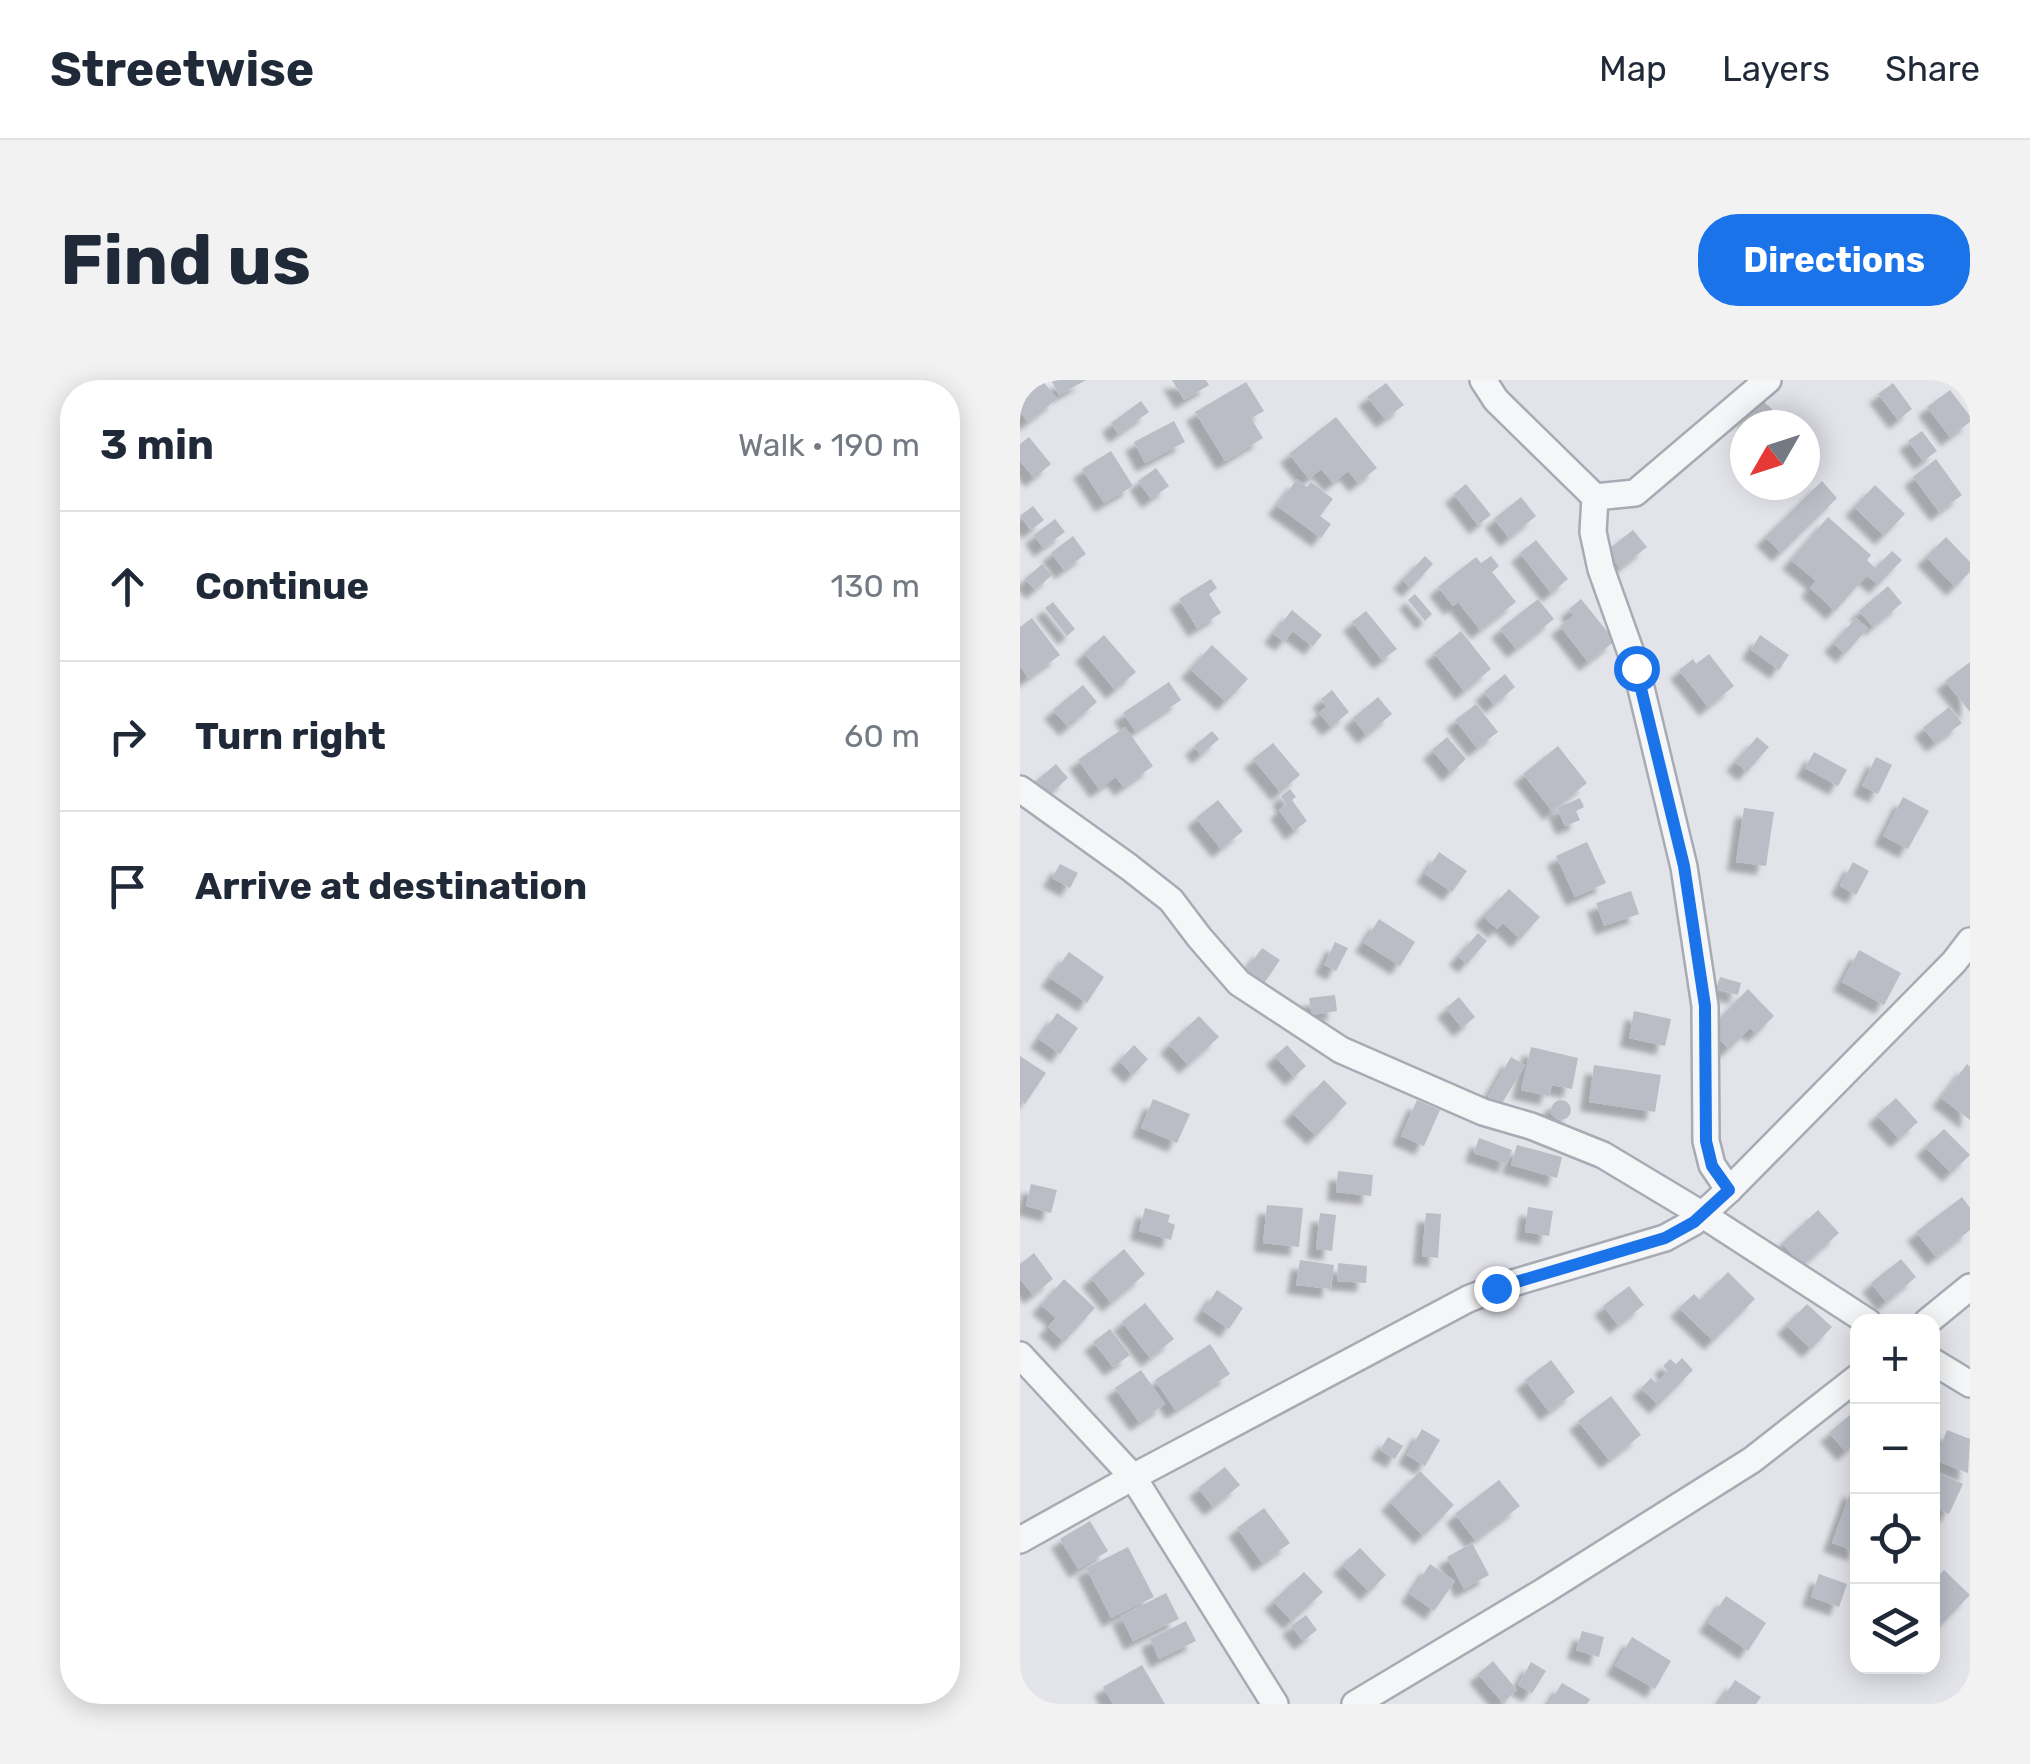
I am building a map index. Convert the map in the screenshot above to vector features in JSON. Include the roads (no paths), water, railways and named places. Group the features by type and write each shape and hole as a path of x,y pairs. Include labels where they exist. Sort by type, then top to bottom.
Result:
{"street":[{"path":"1483,380 1496,400 1596,497 1635,494 1768,380"},
{"path":"1596,497 1593,532 1601,568 1636,668 1684,866 1705,1006 1706,1141 1712,1166 1729,1190"},
{"path":"1020,788 1171,900 1238,983 1341,1050 1483,1112 1532,1126 1603,1155 1856,1314"},
{"path":"1020,1540 1468,1299 1665,1238 1703,1215 1954,962 1970,941"},
{"path":"1938,1314 1970,1287"},
{"path":"1020,1356 1133,1476 1274,1704"},
{"path":"1940,1366 1970,1384"},
{"path":"1354,1704 1752,1460 1850,1383"}]}
